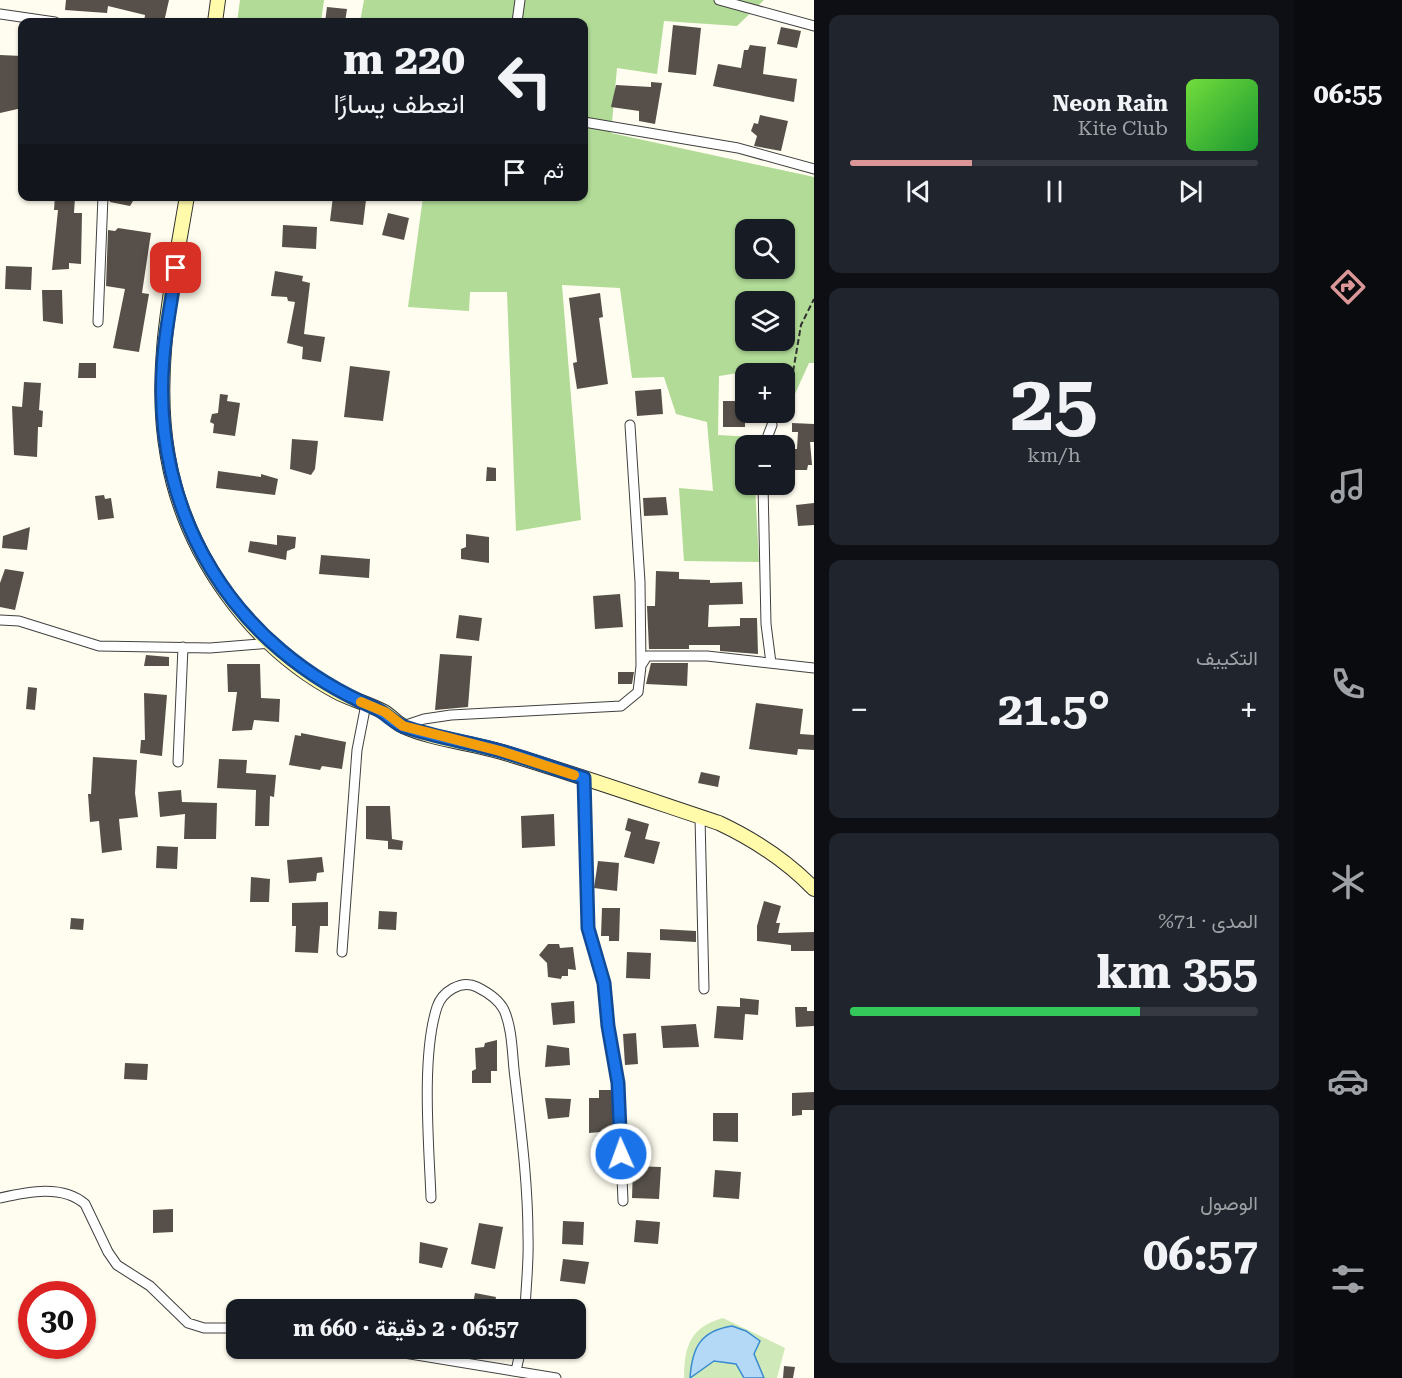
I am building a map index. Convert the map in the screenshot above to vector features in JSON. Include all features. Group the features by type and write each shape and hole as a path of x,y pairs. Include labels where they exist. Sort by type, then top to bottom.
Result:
{"main road":[{"path":"216,18 218,0"},
{"path":"186,201 163,363 167,456 178,502 212,574 238,608 271,643 305,671 339,693 385,712 403,726 500,751 700,817 749,837 775,854 814,889"}],"street":[{"path":"518,18 520,0"},
{"path":"719,0 814,26"},
{"path":"0,14 28,18"},
{"path":"588,123 695,140 814,169"},
{"path":"98,322 104,201"},
{"path":"403,726 424,719 451,715 621,706 638,692 642,666 640,582 630,425"},
{"path":"768,435 772,425"},
{"path":"763,495 766,624 771,663"},
{"path":"0,620 19,621 99,646 236,647 271,643"},
{"path":"178,762 183,647"},
{"path":"642,666 647,656 706,656 814,668"},
{"path":"342,952 357,750 366,705"},
{"path":"584,778 588,928 604,983 608,1026 618,1083 623,1201"},
{"path":"700,817 704,989"},
{"path":"431,1198 428,1118 430,1046 437,1007 445,994 457,986 473,985 489,993 504,1010 510,1032 528,1225 525,1299"},
{"path":"0,1198 42,1192 62,1192 79,1198 85,1204 117,1265 150,1286 188,1323 204,1328 226,1328"},
{"path":"442,1359 556,1378"},
{"path":"516,1371 519,1359"}],"path":[{"path":"795,363 801,325 814,299"}],"green space":[{"path":"240,0 324,0 322,18 238,18"},
{"path":"364,0 764,0 737,26 664,21 657,74 617,68 611,133 814,177 814,363 809,363 795,394 795,363 735,363 735,374 719,376 718,435 735,436 735,495 756,495 759,562 684,561 679,488 713,491 707,422 676,414 664,377 632,378 620,288 562,285 581,520 516,531 507,292 470,292 469,311 408,307 422,201 588,201 588,18 361,18"},
{"path":"723,1318 785,1348 777,1378 684,1378 686,1356 692,1339 703,1327"}],"water":[{"path":"732,1326 746,1331 760,1341 754,1354 764,1378 744,1378 736,1364 714,1361 690,1378 693,1358 700,1343 712,1332"}],"building":[{"path":"66,0 169,0 165,18 145,18 145,15 108,6 107,13 65,10"},
{"path":"327,7 347,9 346,18 326,18"},
{"path":"673,25 701,28 696,75 668,72"},
{"path":"781,27 801,31 797,48 777,44"},
{"path":"750,45 766,47 763,74 797,79 794,102 713,86 718,64 741,68 744,50 748,50"},
{"path":"0,55 18,56 18,109 0,113"},
{"path":"651,82 662,83 655,124 639,121 639,111 611,107 616,85 651,87"},
{"path":"760,115 788,121 781,151 754,146 757,136 751,131 754,123 758,124"},
{"path":"55,201 75,201 74,213 82,213 81,264 69,263 69,269 52,270 58,210 54,210"},
{"path":"110,201 133,201 130,206"},
{"path":"332,201 366,201 363,225 330,221"},
{"path":"388,213 409,218 404,240 382,235"},
{"path":"283,225 317,227 316,249 282,247"},
{"path":"118,228 151,233 142,293 149,294 139,352 113,348 125,289 106,286 108,230 115,231"},
{"path":"6,266 32,267 31,290 5,289"},
{"path":"275,271 303,276 302,281 310,283 304,334 325,337 321,362 302,359 303,347 287,343 295,302 288,301 287,297 271,296"},
{"path":"42,290 62,290 63,324 43,321"},
{"path":"600,293 603,317 599,318 608,384 577,389 573,363 577,362 569,298"},
{"path":"79,363 96,363 96,378 78,378"},
{"path":"350,366 390,371 383,421 344,417"},
{"path":"24,382 41,383 39,410 43,411 42,427 38,427 37,457 14,455 12,406 22,407"},
{"path":"661,389 663,414 637,416 635,391"},
{"path":"220,394 228,395 227,401 240,403 235,436 213,433 214,424 210,422 212,414 218,413"},
{"path":"723,401 735,401 735,423 745,423 745,427 723,427"},
{"path":"792,423 814,424 814,442 810,442 812,465 808,465 807,470 795,470 798,432 792,432"},
{"path":"292,439 318,441 315,469 311,475 290,469"},
{"path":"487,467 496,468 496,481 486,481"},
{"path":"218,471 261,477 261,474 278,479 275,495 216,488"},
{"path":"104,495 105,499 111,498 114,518 98,520 95,496"},
{"path":"666,497 668,515 644,516 643,498"},
{"path":"814,503 814,525 798,526 796,505"},
{"path":"30,527 27,550 2,548 3,536"},
{"path":"466,534 489,537 489,563 461,559 461,549 466,547"},
{"path":"277,535 296,537 295,548 287,551 286,560 248,552 250,541 277,545"},
{"path":"321,555 370,559 369,578 319,574"},
{"path":"5,569 24,572 15,610 0,607 0,583"},
{"path":"656,571 679,572 679,579 710,580 710,583 742,582 743,604 709,605 708,627 740,626 740,618 757,618 758,654 720,651 720,645 689,645 689,649 649,649 647,606 655,606"},
{"path":"620,594 623,627 595,629 593,596"},
{"path":"459,615 482,618 479,641 456,638"},
{"path":"440,654 472,656 468,707 435,710"},
{"path":"146,655 169,657 169,666 144,666"},
{"path":"651,663 688,663 687,686 646,684"},
{"path":"227,664 260,664 261,698 280,699 279,722 254,720 252,730 232,731 237,692 228,692"},
{"path":"618,672 634,672 632,684 618,684"},
{"path":"28,687 37,688 35,710 26,709"},
{"path":"144,693 167,695 162,756 140,753 141,740 145,740"},
{"path":"756,703 803,709 800,734 814,735 814,750 798,749 797,755 749,749"},
{"path":"301,733 346,742 342,769 322,766 320,770 289,765 295,735 301,736"},
{"path":"93,757 137,760 135,793 138,817 119,819 122,850 102,853 99,821 90,822 88,794 91,794"},
{"path":"219,759 247,760 246,773 276,775 274,797 270,796 269,826 255,826 256,790 217,788"},
{"path":"701,772 720,776 718,787 698,783"},
{"path":"181,790 182,802 217,803 216,839 184,839 185,814 160,817 158,792"},
{"path":"366,806 390,806 392,839 403,841 402,850 388,849 388,841 366,839"},
{"path":"554,814 555,846 522,848 521,816"},
{"path":"628,818 649,824 645,839 660,842 654,864 624,857 631,832 625,830"},
{"path":"157,846 178,847 177,869 156,868"},
{"path":"322,857 324,872 317,873 316,881 289,883 287,860"},
{"path":"598,861 619,863 617,891 594,888"},
{"path":"251,877 270,879 269,902 250,902"},
{"path":"764,901 781,906 776,923 780,923 778,933 814,932 814,951 791,951 791,945 757,941 757,926"},
{"path":"328,902 328,926 320,926 318,953 295,952 296,926 292,926 292,903"},
{"path":"602,908 620,908 619,941 609,941 609,936 601,936"},
{"path":"379,911 397,912 396,930 378,929"},
{"path":"71,918 84,919 83,930 70,929"},
{"path":"660,929 696,931 696,942 660,940"},
{"path":"548,944 559,944 560,948 573,947 576,970 568,969 568,976 562,976 561,979 548,977 547,963 539,955"},
{"path":"627,952 651,953 650,979 626,978"},
{"path":"740,998 759,1000 758,1015 745,1014 743,1040 714,1038 717,1006 740,1007"},
{"path":"574,1001 575,1023 553,1025 551,1003"},
{"path":"795,1007 807,1007 807,1011 814,1011 814,1026 796,1027"},
{"path":"696,1024 699,1047 663,1048 661,1026"},
{"path":"636,1033 638,1064 625,1065 623,1034"},
{"path":"497,1040 497,1071 491,1071 491,1083 472,1083 472,1071 476,1069 475,1048 484,1047 485,1043"},
{"path":"547,1045 569,1048 570,1065 545,1067"},
{"path":"125,1063 148,1064 147,1080 124,1079"},
{"path":"599,1090 612,1090 613,1131 589,1133 589,1098 599,1098"},
{"path":"814,1092 814,1110 802,1110 802,1115 792,1116 792,1093"},
{"path":"545,1098 571,1099 569,1117 548,1119"},
{"path":"713,1113 738,1113 738,1142 713,1141"},
{"path":"633,1166 661,1167 659,1199 632,1198"},
{"path":"715,1170 741,1172 739,1199 713,1197"},
{"path":"173,1209 173,1232 153,1233 153,1210"},
{"path":"636,1220 660,1222 658,1244 634,1242"},
{"path":"563,1221 584,1222 583,1245 562,1244"},
{"path":"479,1223 503,1227 495,1269 471,1264"},
{"path":"420,1242 448,1248 442,1268 419,1263"},
{"path":"563,1259 589,1262 585,1284 560,1281"},
{"path":"475,1293 496,1297 496,1299 474,1299"},
{"path":"784,1366 795,1367 793,1378 783,1378"}],"slow traffic":[{"path":"361,702 385,712 403,726 500,751 574,775"}],"route":[{"path":"176,268 163,363 167,456 178,502 194,537 212,574 238,608 271,643 305,671 339,693 385,712 403,726 500,751 584,778 588,928 604,983 608,1026 618,1083 621,1154"}]}
